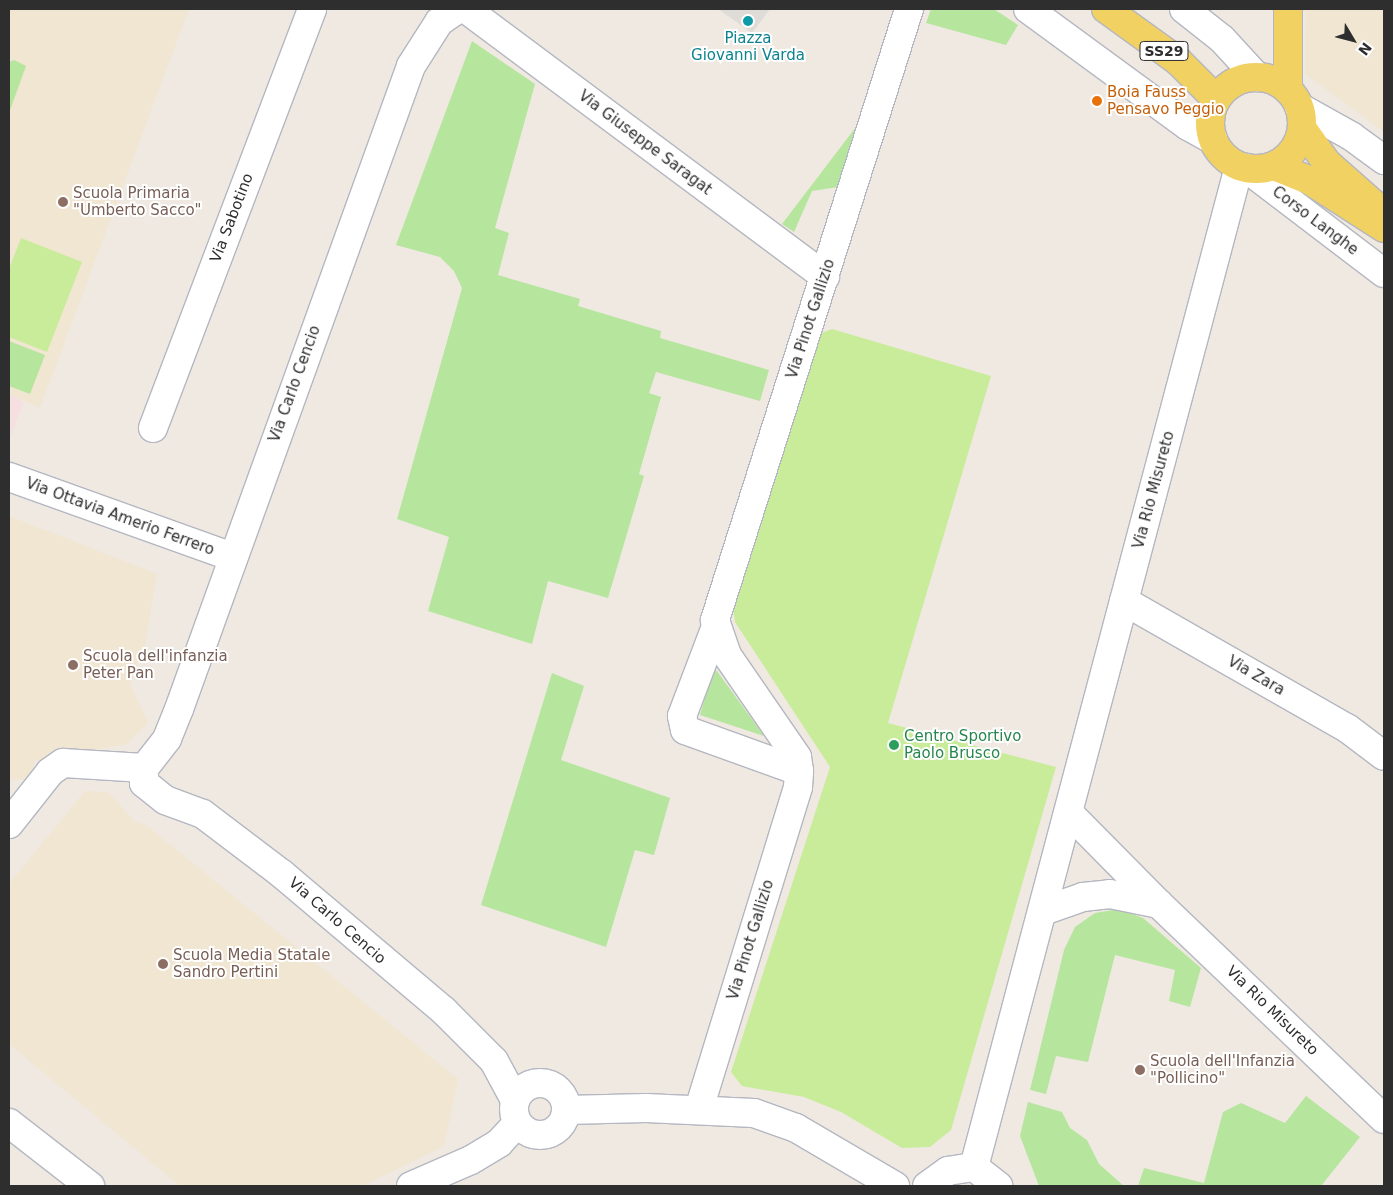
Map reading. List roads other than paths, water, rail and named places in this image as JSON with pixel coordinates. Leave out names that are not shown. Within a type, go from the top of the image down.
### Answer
[{"type":"main road","name":"SS29","points":[[1106,9],[1178,61],[1216,99]]},
{"type":"main road","points":[[1288,9],[1296,109],[1288,157],[1274,166],[1243,167],[1219,151],[1213,140],[1210,126],[1216,99],[1234,83],[1257,77],[1296,109],[1328,163],[1384,214]]},
{"type":"main road","name":"Corso Langhe","points":[[1274,166],[1309,180],[1384,228]]},
{"type":"street","name":"Via Sabotino","points":[[153,428],[312,9]]},
{"type":"street","name":"Via Carlo Cencio","points":[[458,9],[439,22],[411,66],[167,739],[144,768],[144,783],[152,793],[203,814],[282,874],[443,1010],[494,1061],[516,1112]]},
{"type":"street","name":"Via Giuseppe Saragat","points":[[466,9],[825,277]]},
{"type":"street","name":"Via Pinot Gallizio","points":[[799,771],[685,730],[682,716],[715,629],[909,9]]},
{"type":"street","points":[[1028,9],[1213,140]]},
{"type":"street","points":[[1184,9],[1222,39],[1257,77]]},
{"type":"street","points":[[1296,109],[1351,136],[1384,160]]},
{"type":"street","name":"Corso Langhe","points":[[1243,167],[1384,273]]},
{"type":"street","name":"Via Rio Misureto","points":[[974,1167],[1124,600],[1243,167]]},
{"type":"street","name":"Via Ottavia Amerio Ferrero","points":[[9,477],[232,557]]},
{"type":"street","name":"Via Zara","points":[[1124,600],[1347,728],[1384,756]]},
{"type":"street","name":"Via Pinot Gallizio","points":[[700,1109],[798,787],[799,771],[797,756],[728,655],[715,629]]},
{"type":"street","points":[[9,824],[50,772],[63,763],[144,768]]},
{"type":"street","name":"Via Rio Misureto","points":[[1069,813],[1159,904],[1384,1119]]},
{"type":"street","points":[[1043,911],[1083,897],[1110,894],[1159,904]]},
{"type":"street","points":[[411,1186],[471,1160],[499,1143],[516,1112],[525,1087],[549,1084],[562,1094],[566,1110],[560,1126],[546,1135],[530,1134],[516,1112]]},
{"type":"street","points":[[566,1110],[700,1109],[754,1114],[796,1128],[895,1186]]},
{"type":"street","points":[[9,1123],[90,1186]]},
{"type":"street","points":[[927,1186],[948,1171],[974,1167],[998,1186]]},
{"type":"place","name":"Piazza Giovanni Varda","points":[[748,21]]},
{"type":"place","name":"Boia Fauss Pensavo Peggio","points":[[1097,101]]},
{"type":"place","name":"Scuola Primaria \"Umberto Sacco\"","points":[[63,202]]},
{"type":"place","name":"Scuola dell'infanzia Peter Pan","points":[[73,665]]},
{"type":"place","name":"Centro Sportivo Paolo Brusco","points":[[894,745]]},
{"type":"place","name":"Scuola Media Statale Sandro Pertini","points":[[163,964]]},
{"type":"place","name":"Scuola dell'Infanzia \"Pollicino\"","points":[[1140,1070]]}]
